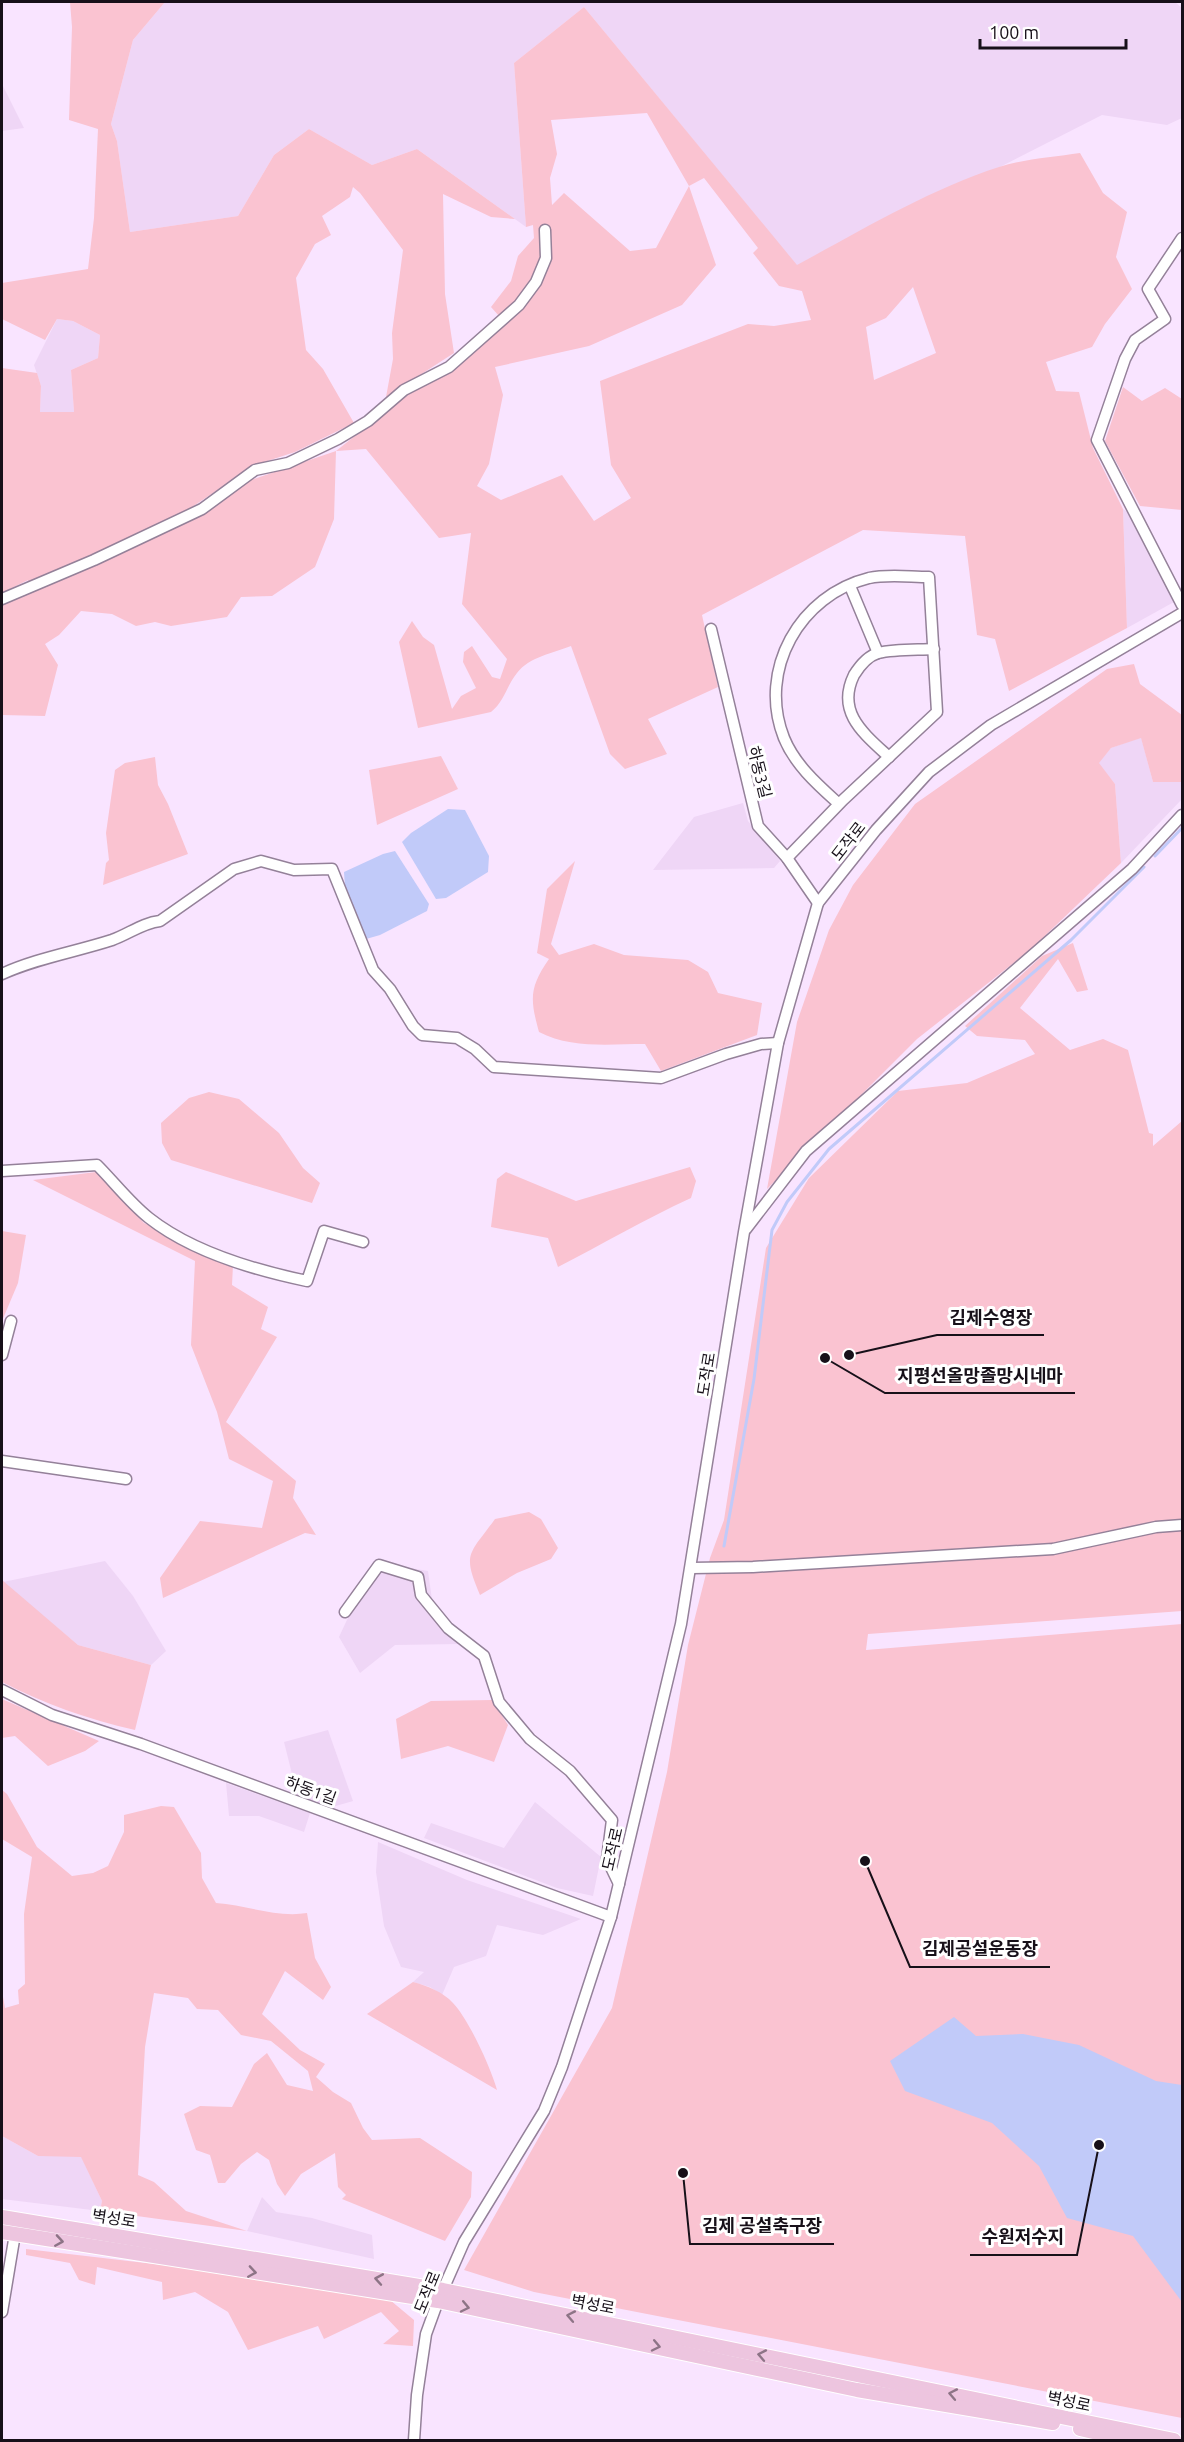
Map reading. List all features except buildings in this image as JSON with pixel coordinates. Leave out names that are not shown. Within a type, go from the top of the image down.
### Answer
[{"type":"main road","name":"벽성로","points":[[2,2217],[441,2296],[1174,2440]]},
{"type":"main road","name":"벽성로","points":[[8,2233],[441,2296],[857,2390],[1062,2425],[1130,2440]]},
{"type":"street","points":[[2,598],[94,560],[202,509],[255,470],[288,463],[338,439],[368,421],[404,390],[449,367],[519,305],[536,282],[546,258],[545,230]]},
{"type":"street","points":[[1182,238],[1148,289],[1165,319],[1135,340],[1125,359],[1097,440],[1182,605]]},
{"type":"street","points":[[787,858],[839,804],[937,712],[929,577],[871,578],[850,586],[813,607],[789,637],[777,674],[776,706],[784,738],[804,770],[839,804]]},
{"type":"street","points":[[850,586],[878,653]]},
{"type":"street","name":"도작로","points":[[414,2440],[417,2396],[426,2334],[464,2242],[544,2110],[562,2067],[611,1917],[681,1624],[692,1568],[744,1232],[778,1043],[818,903],[876,830],[929,772],[991,725],[1182,613]]},
{"type":"street","name":"하동3길","points":[[711,629],[758,826],[787,858],[818,903]]},
{"type":"street","points":[[889,757],[855,722],[848,705],[848,689],[858,668],[878,653],[934,649]]},
{"type":"street","name":"도작로","points":[[744,1232],[806,1151],[1132,869],[1182,815]]},
{"type":"street","points":[[2,974],[25,964],[115,939],[147,922],[160,921],[234,869],[261,861],[294,870],[333,869],[373,970],[390,989],[413,1026],[422,1035],[457,1038],[475,1049],[494,1067],[661,1078],[726,1054],[761,1044],[778,1043]]},
{"type":"street","points":[[2,1171],[98,1165],[148,1217],[172,1233],[255,1270],[307,1281],[324,1231],[363,1242]]},
{"type":"street","points":[[2,1355],[11,1321]]},
{"type":"street","points":[[2,1461],[126,1479]]},
{"type":"street","points":[[692,1568],[799,1565],[1053,1549],[1156,1527],[1182,1525]]},
{"type":"street","points":[[345,1612],[379,1565],[418,1576],[421,1595],[448,1628],[484,1656],[499,1702],[530,1739],[570,1771],[612,1820],[607,1859],[619,1884]]},
{"type":"street","name":"하동1길","points":[[2,1690],[52,1715],[152,1748],[611,1917]]},
{"type":"street","points":[[2,2312],[8,2233]]},
{"type":"shaded area","points":[[70,2],[165,2],[133,40],[111,124],[117,141],[130,232],[238,216],[274,155],[309,129],[372,165],[417,149],[515,219],[491,217],[443,194],[445,294],[454,353],[386,397],[393,359],[392,333],[403,250],[353,187],[350,197],[322,216],[331,235],[315,244],[296,278],[306,350],[323,369],[354,423],[295,452],[255,465],[189,509],[194,517],[209,511],[248,481],[336,451],[334,519],[315,567],[272,596],[241,597],[227,617],[171,626],[155,622],[136,626],[112,614],[81,611],[59,635],[45,644],[58,665],[45,716],[2,715],[2,604],[23,597],[28,580],[2,593],[2,368],[37,373],[41,386],[40,412],[74,412],[71,370],[98,358],[100,335],[73,321],[57,319],[45,340],[2,319],[2,283],[88,269],[94,218],[98,129],[69,120],[72,27]]},
{"type":"shaded area","points":[[165,2],[1175,2],[1182,8],[1182,118],[1167,125],[1102,115],[1000,167],[935,193],[797,266],[584,7],[514,63],[526,227],[417,149],[372,165],[309,129],[274,155],[238,216],[130,232],[117,141],[111,124],[133,40]]},
{"type":"shaded area","points":[[584,7],[797,265],[947,187],[999,167],[1029,160],[1080,153],[1103,193],[1127,212],[1116,257],[1132,289],[1105,324],[1092,347],[1046,362],[1056,391],[1079,392],[1093,448],[1123,509],[1127,628],[1009,691],[995,639],[977,635],[965,536],[863,530],[702,615],[718,687],[648,719],[667,754],[625,769],[610,754],[571,646],[528,663],[514,678],[491,712],[418,728],[399,642],[412,621],[423,637],[434,645],[452,709],[461,696],[476,688],[463,662],[464,652],[472,646],[492,677],[500,679],[507,659],[462,604],[471,533],[439,538],[366,449],[336,451],[410,392],[475,352],[469,344],[499,316],[491,307],[511,281],[518,256],[534,238],[533,225],[526,227],[514,63]],"holes":[[[647,113],[689,186],[656,248],[630,251],[564,193],[552,205],[550,178],[557,154],[551,120]],[[704,178],[758,248],[753,253],[779,286],[802,291],[811,320],[774,326],[748,324],[600,381],[611,465],[631,498],[594,521],[562,475],[501,500],[477,486],[489,464],[503,395],[495,367],[589,346],[682,305],[716,265],[689,186]],[[913,287],[936,353],[874,380],[866,327],[886,318]]]},
{"type":"shaded area","points":[[2,84],[24,128],[2,131]]},
{"type":"shaded area","points":[[57,319],[73,321],[100,335],[98,358],[71,370],[74,412],[40,412],[41,386],[34,365]]},
{"type":"shaded area","points":[[1123,387],[1142,401],[1165,388],[1182,399],[1182,510],[1140,506],[1105,441]]},
{"type":"shaded area","points":[[1123,509],[1130,514],[1174,602],[1127,628]]},
{"type":"shaded area","points":[[1134,664],[1140,684],[1182,715],[1182,782],[1153,782],[1141,738],[1111,748],[1099,763],[1115,784],[1121,863],[1030,950],[917,1039],[767,1189],[797,1022],[829,930],[853,885],[915,804],[1107,669]]},
{"type":"shaded area","points":[[1141,737],[1153,782],[1182,782],[1182,799],[1121,863],[1115,784],[1098,763],[1111,748]]},
{"type":"shaded area","points":[[441,756],[458,789],[377,825],[369,770]]},
{"type":"shaded area","points":[[155,757],[158,785],[188,854],[103,885],[106,863],[109,860],[106,833],[115,770],[125,763]]},
{"type":"shaded area","points":[[743,803],[748,821],[780,861],[774,868],[653,870],[694,817]]},
{"type":"shaded area","points":[[575,861],[551,944],[559,955],[594,944],[624,955],[688,960],[708,972],[718,993],[762,1003],[757,1035],[661,1071],[645,1044],[577,1043],[539,1032],[533,994],[542,969],[549,959],[537,953],[547,889]]},
{"type":"shaded area","points":[[1073,943],[1088,990],[1077,992],[1058,959],[1020,1008],[1070,1050],[1103,1039],[1128,1050],[1149,1133],[1153,1134],[1153,1146],[1182,1121],[1182,1611],[868,1634],[866,1650],[1182,1624],[1182,2418],[534,2292],[464,2270],[612,2008],[667,1772],[688,1645],[710,1558],[724,1520],[766,1248],[809,1178],[898,1091],[967,1083],[1035,1054],[1025,1040],[977,1036],[965,1026],[1042,956]]},
{"type":"shaded area","points":[[209,1092],[239,1099],[279,1133],[303,1168],[320,1183],[312,1203],[171,1160],[162,1143],[161,1123],[189,1098]]},
{"type":"shaded area","points":[[690,1167],[696,1181],[691,1198],[558,1267],[548,1238],[491,1227],[497,1179],[506,1172],[576,1201]]},
{"type":"shaded area","points":[[96,1172],[144,1223],[233,1265],[232,1285],[268,1307],[261,1329],[277,1337],[226,1422],[296,1481],[293,1498],[316,1535],[305,1533],[163,1598],[160,1578],[200,1521],[262,1528],[273,1481],[229,1459],[217,1412],[191,1345],[195,1261],[33,1180]]},
{"type":"shaded area","points":[[2,1231],[26,1235],[18,1283],[2,1321]]},
{"type":"shaded area","points":[[529,1512],[541,1519],[558,1548],[551,1559],[517,1573],[480,1595],[471,1570],[470,1562],[474,1548],[495,1519]]},
{"type":"shaded area","points":[[105,1561],[133,1596],[166,1651],[151,1665],[78,1645],[3,1582]]},
{"type":"shaded area","points":[[374,1562],[428,1571],[432,1600],[460,1644],[395,1645],[360,1673],[339,1637]]},
{"type":"shaded area","points":[[2,1580],[78,1645],[151,1665],[135,1730],[67,1710],[2,1682]]},
{"type":"shaded area","points":[[2,1699],[99,1741],[85,1751],[48,1766],[15,1736],[2,1738]]},
{"type":"shaded area","points":[[492,1700],[508,1725],[494,1762],[448,1746],[401,1759],[396,1719],[431,1701]]},
{"type":"shaded area","points":[[328,1730],[353,1801],[325,1809],[298,1798],[284,1742]]},
{"type":"shaded area","points":[[226,1783],[310,1813],[304,1832],[259,1816],[229,1816]]},
{"type":"shaded area","points":[[2,1790],[7,1794],[37,1847],[72,1876],[93,1873],[108,1866],[124,1832],[124,1815],[161,1806],[174,1807],[201,1853],[202,1878],[216,1903],[273,1913],[307,1913],[315,1958],[331,1987],[323,2000],[285,1971],[262,2014],[300,2050],[325,2064],[316,2077],[333,2092],[351,2103],[363,2128],[372,2140],[420,2138],[472,2172],[471,2197],[445,2241],[342,2199],[346,2195],[338,2187],[335,2153],[301,2174],[285,2196],[277,2184],[269,2160],[257,2152],[241,2164],[225,2183],[218,2183],[210,2155],[196,2150],[184,2114],[200,2106],[232,2107],[254,2064],[267,2053],[287,2085],[313,2091],[308,2071],[271,2041],[241,2035],[218,2010],[197,2009],[188,1998],[154,1993],[145,2047],[138,2175],[154,2182],[186,2211],[247,2231],[100,2211],[102,2201],[81,2157],[38,2156],[2,2136],[2,1991],[5,2008],[19,2004],[18,1990],[25,1984],[24,1914],[32,1857],[2,1839]]},
{"type":"shaded area","points":[[535,1802],[601,1857],[593,1896],[557,1888],[424,1838],[431,1823],[504,1848]]},
{"type":"shaded area","points":[[378,1842],[467,1880],[581,1919],[543,1935],[497,1925],[486,1956],[454,1967],[442,1995],[430,1987],[413,1982],[424,1972],[401,1967],[384,1926],[376,1872]]},
{"type":"shaded area","points":[[413,1982],[440,1993],[449,1999],[459,2011],[479,2045],[497,2090],[367,2014]]},
{"type":"shaded area","points":[[2,2136],[38,2156],[81,2156],[102,2201],[100,2211],[2,2199]]},
{"type":"shaded area","points":[[262,2197],[276,2212],[312,2218],[372,2235],[374,2259],[247,2231]]},
{"type":"shaded area","points":[[26,2249],[197,2269],[390,2300],[414,2320],[413,2346],[383,2344],[399,2331],[381,2312],[324,2339],[318,2326],[248,2350],[228,2312],[195,2292],[163,2300],[162,2282],[97,2267],[95,2285],[79,2280],[70,2263],[26,2255]]},
{"type":"water","points":[[448,809],[465,810],[489,856],[488,872],[446,898],[436,899],[402,842],[411,833]]},
{"type":"water","points":[[395,851],[429,904],[427,911],[380,935],[366,939],[345,887],[344,872]]},
{"type":"water","points":[[954,2017],[976,2036],[1023,2034],[1079,2045],[1156,2081],[1182,2085],[1182,2302],[1133,2236],[1067,2218],[1039,2166],[992,2123],[905,2091],[890,2061]]},
{"type":"waterway","points":[[1155,856],[1182,828]]},
{"type":"waterway","points":[[724,1546],[754,1379],[772,1230],[787,1202],[829,1149],[1071,940],[1144,867]]},
{"type":"place","name":"김제수영장","points":[[849,1355]]},
{"type":"place","name":"지평선올망졸망시네마","points":[[825,1358]]},
{"type":"place","name":"김제공설운동장","points":[[865,1861]]},
{"type":"place","name":"수원저수지","points":[[1099,2145]]},
{"type":"place","name":"김제 공설축구장","points":[[683,2173]]}]
